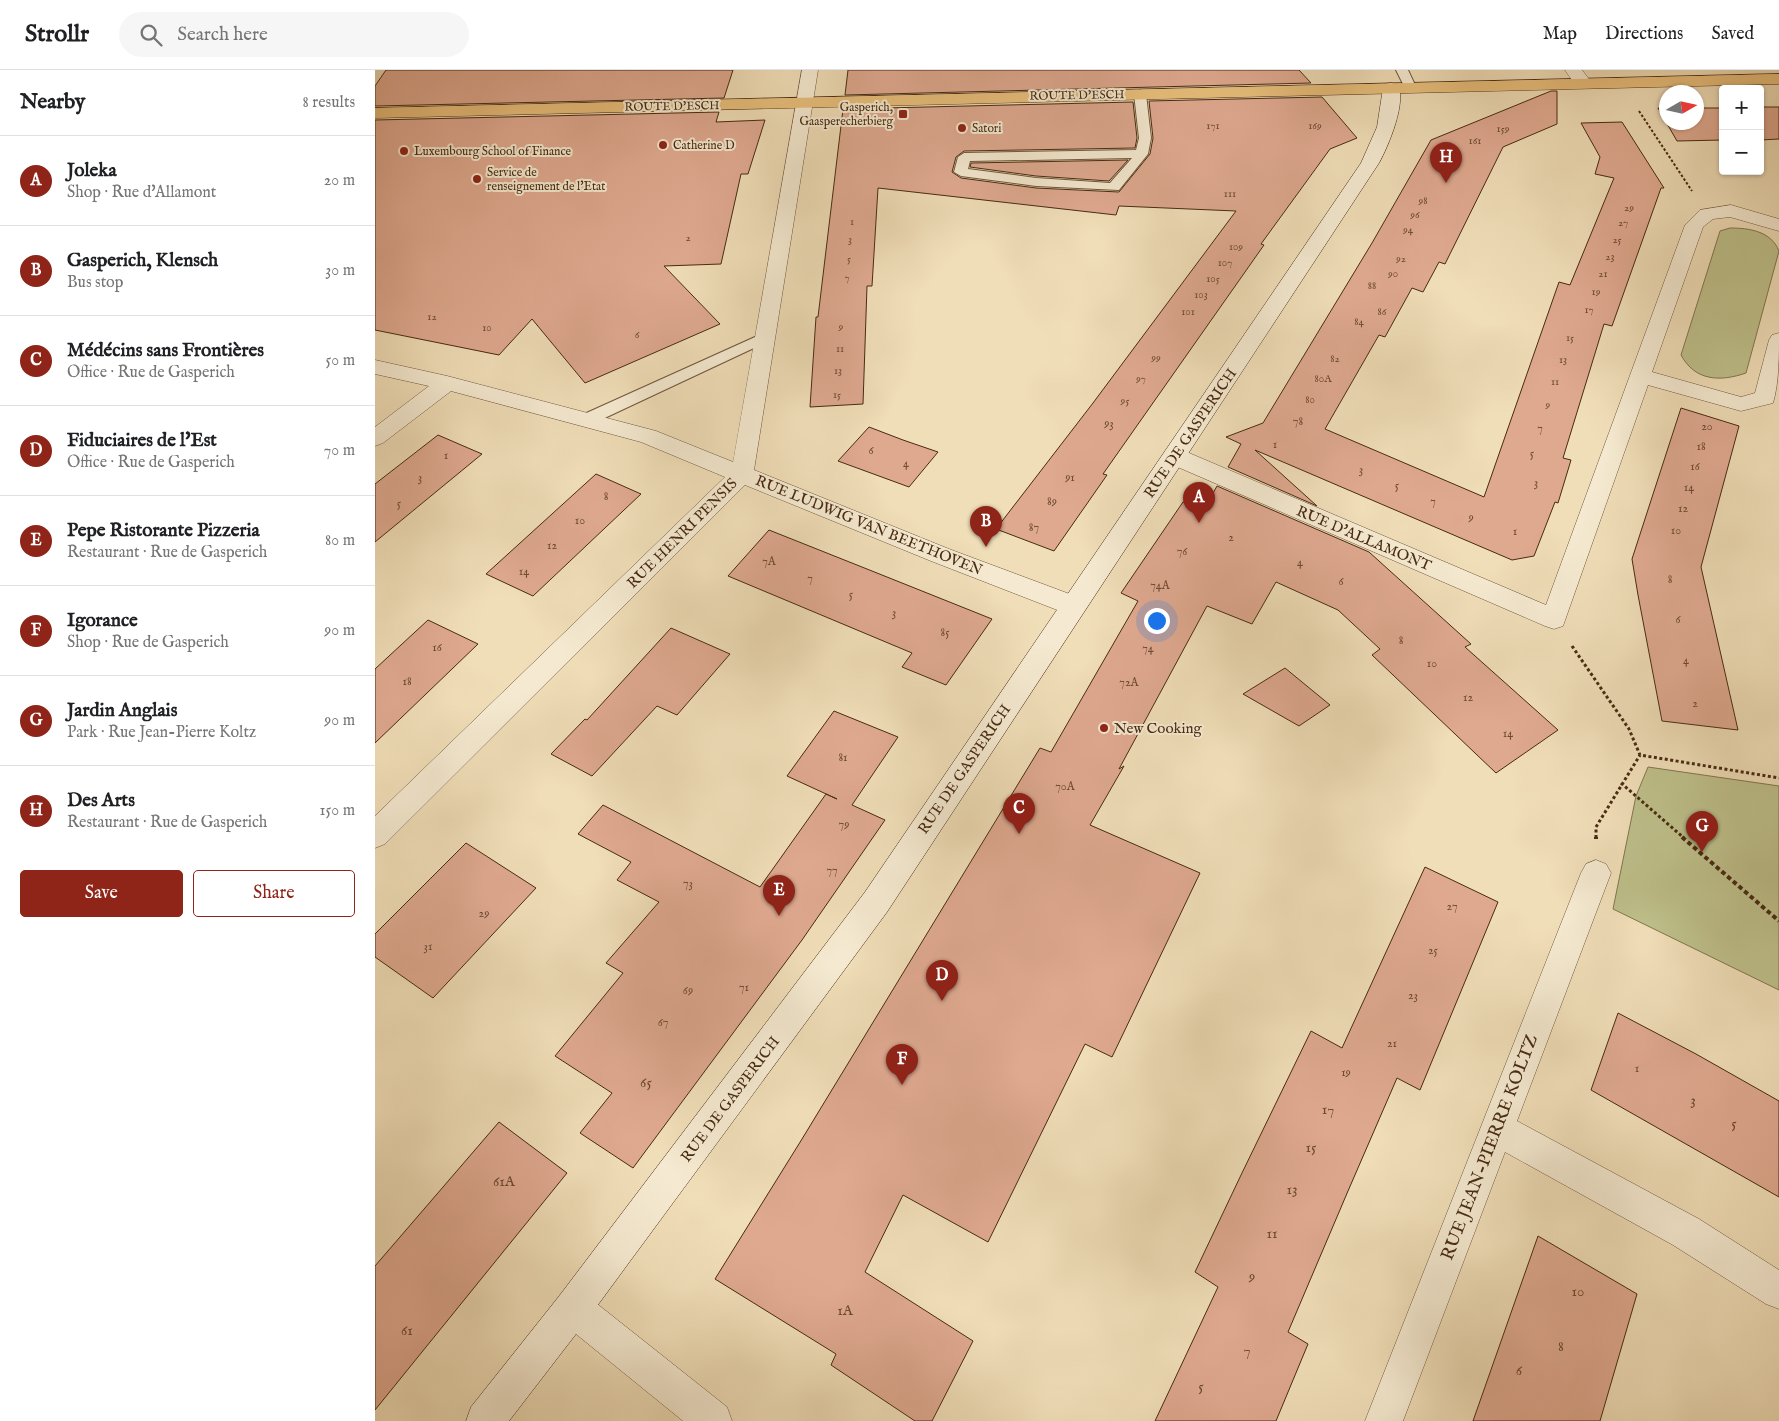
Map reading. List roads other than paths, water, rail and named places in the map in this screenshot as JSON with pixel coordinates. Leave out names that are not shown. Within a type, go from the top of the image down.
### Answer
[{"type":"main road","name":"ROUTE D'ESCH","points":[[375,113],[1779,79]]},
{"type":"street","name":"RUE HENRI PENSIS","points":[[375,835],[742,474],[810,70]]},
{"type":"street","points":[[1573,70],[1584,83]]},
{"type":"street","name":"RUE DE GASPERICH","points":[[485,1421],[573,1308],[876,902],[1382,143],[1400,88]]},
{"type":"street","points":[[1779,225],[1731,211],[1707,214],[1693,225],[1640,376],[1741,404],[1765,398],[1779,340]]},
{"type":"street","name":"RUE LUDWIG VAN BEETHOVEN","points":[[375,367],[447,383],[649,436],[1074,606]]},
{"type":"street","name":"RUE D'ALLAMONT","points":[[1174,456],[1554,619],[1640,376]]},
{"type":"street","points":[[375,438],[447,383]]},
{"type":"street","name":"RUE JEAN-PIERRE KOLTZ","points":[[1384,1421],[1596,873]]},
{"type":"street","points":[[1496,1128],[1686,1232],[1779,1291]]},
{"type":"street","points":[[573,1308],[713,1421]]},
{"type":"lane","points":[[1400,88],[1402,70]]},
{"type":"lane","points":[[1140,94],[1145,138],[1142,154],[1114,187],[1036,182],[961,172],[964,157],[1142,154]]},
{"type":"lane","points":[[588,419],[766,337]]},
{"type":"place","name":"Gasperich, Gaasperecherbierg","points":[[903,114]]},
{"type":"place","name":"Satori","points":[[962,128]]},
{"type":"place","name":"Catherine D","points":[[663,145]]},
{"type":"place","name":"Luxembourg School of Finance","points":[[404,151]]},
{"type":"place","name":"Service de renseignement de l'Etat","points":[[477,179]]},
{"type":"place","name":"Des Arts","points":[[1446,183]]},
{"type":"place","name":"Joleka","points":[[1199,523]]},
{"type":"place","name":"Gasperich, Klensch","points":[[986,547]]},
{"type":"place","name":"New Cooking","points":[[1104,728]]},
{"type":"place","name":"Médécins sans Frontières","points":[[1019,834]]},
{"type":"place","name":"Jardin Anglais","points":[[1702,852]]},
{"type":"place","name":"Pepe Ristorante Pizzeria","points":[[779,916]]},
{"type":"place","name":"Fiduciaires de l'Est","points":[[942,1001]]},
{"type":"place","name":"Igorance","points":[[902,1085]]}]
